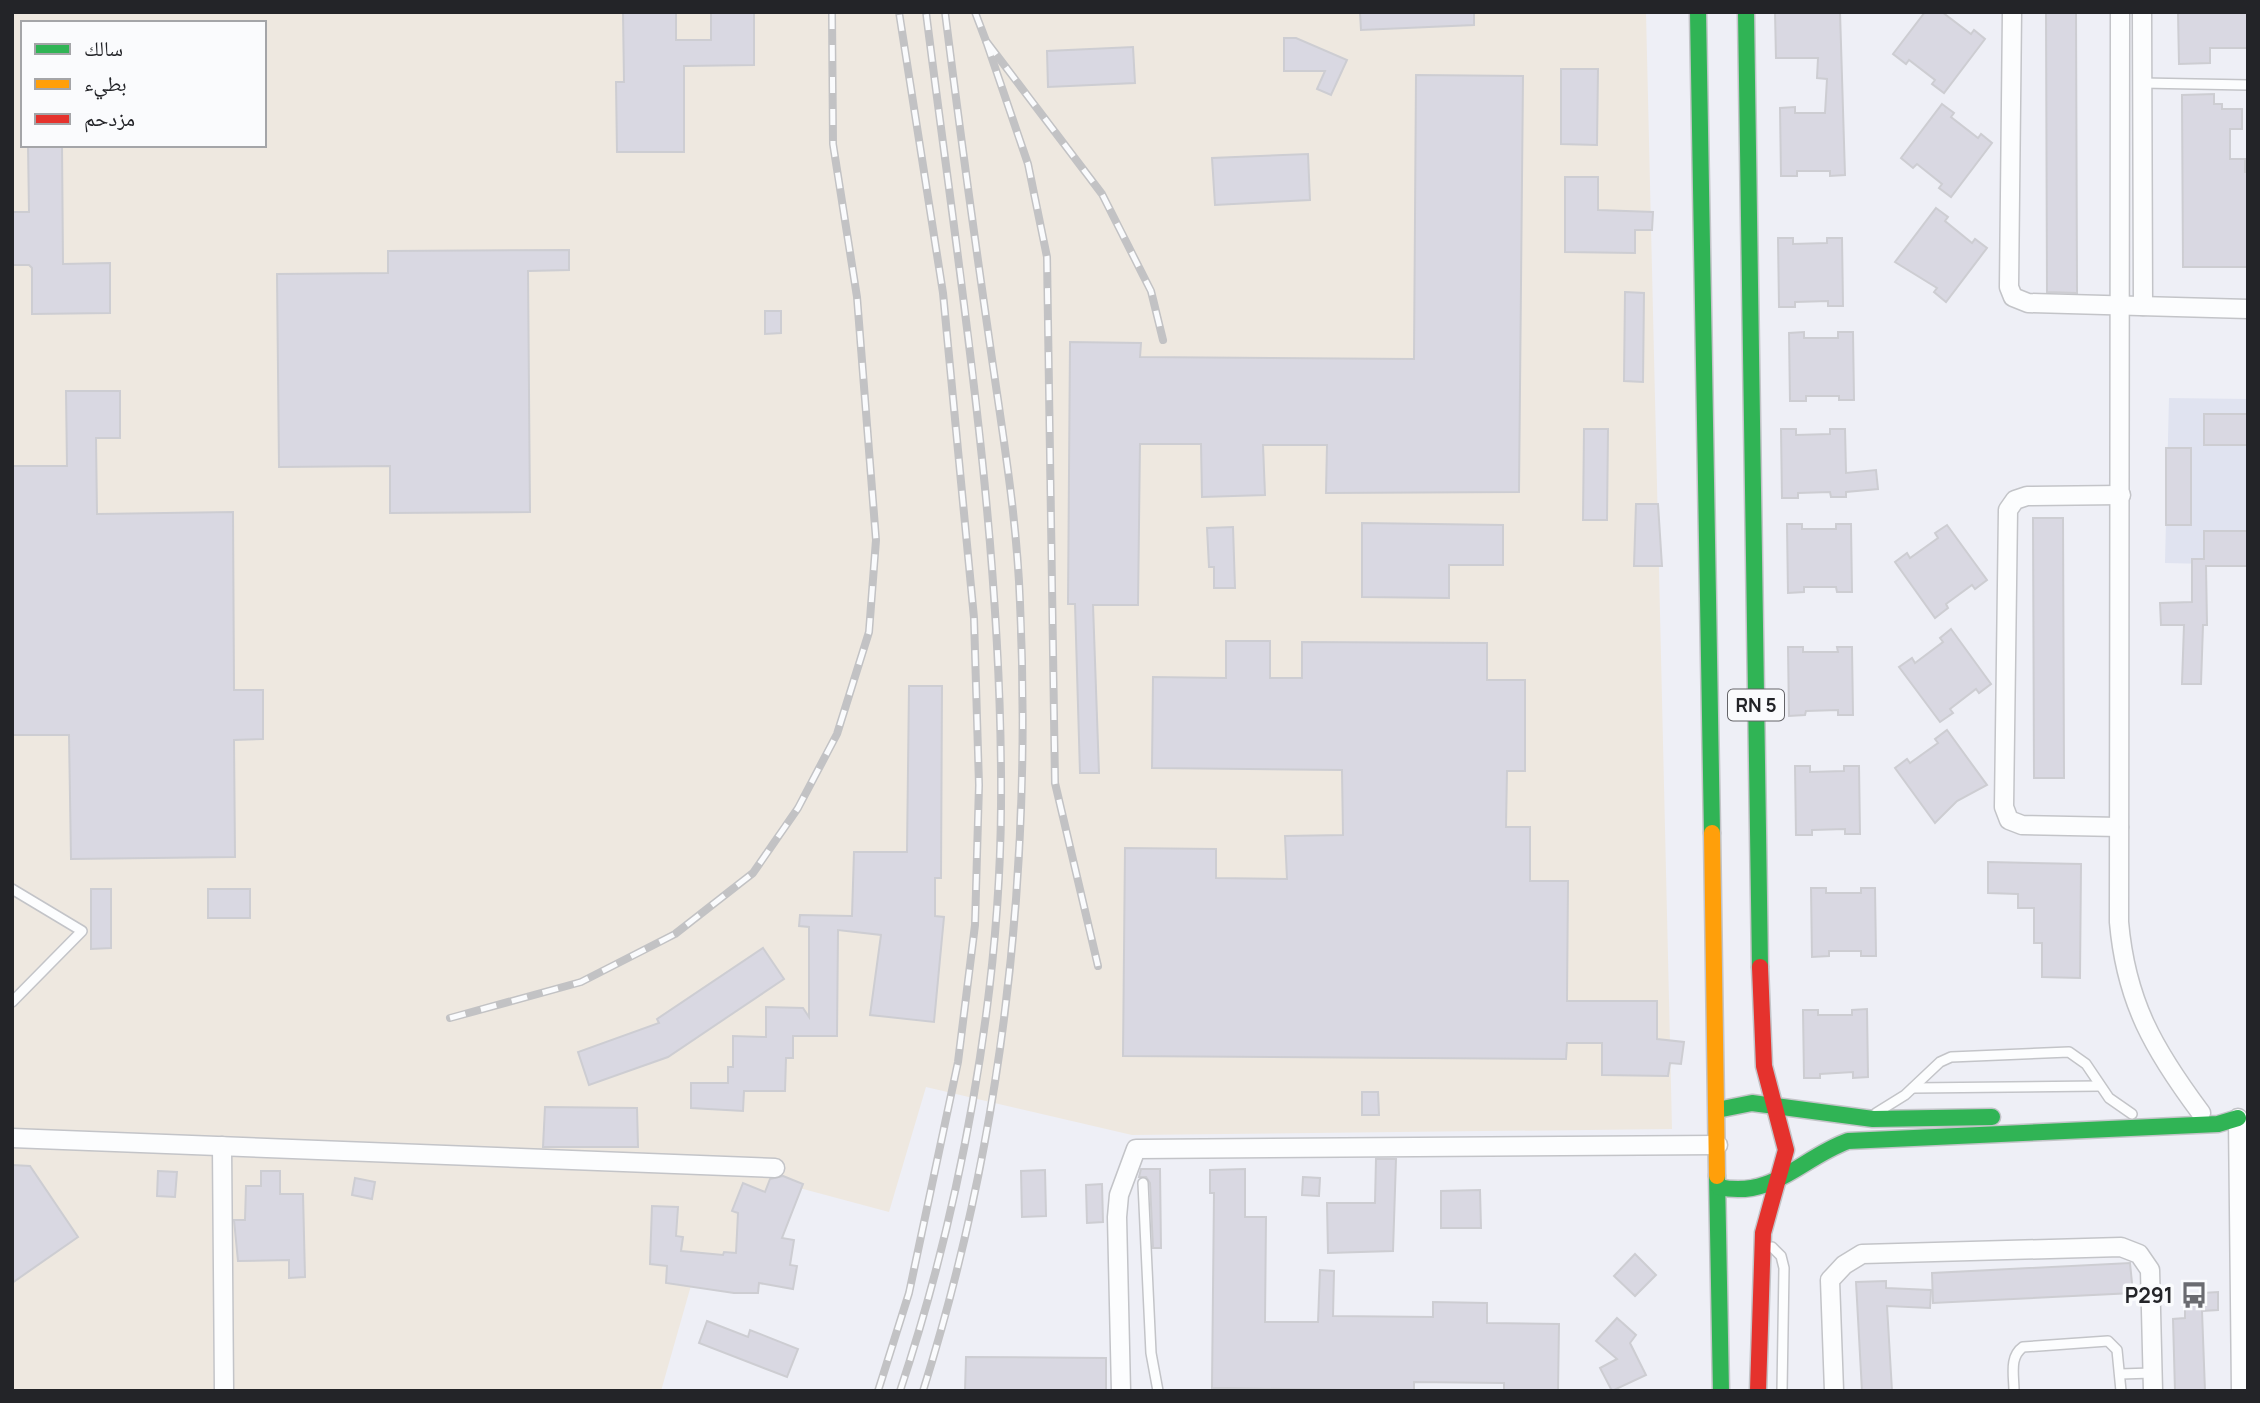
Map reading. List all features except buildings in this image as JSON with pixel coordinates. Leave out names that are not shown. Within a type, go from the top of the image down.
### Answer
[{"type":"main road","name":"RN 5","points":[[1698,12],[1719,1187],[1741,1242],[1758,1391]]},
{"type":"main road","name":"RN 5","points":[[1721,1391],[1741,1242],[1767,1211],[1780,1179],[1786,1150],[1764,1066],[1761,1035],[1746,12]]},
{"type":"main road","points":[[1717,1110],[1740,1102],[1774,1103],[1867,1118],[2201,1113],[2221,1113],[2243,1118]]},
{"type":"main road","points":[[1719,1187],[1736,1193],[1755,1192],[1780,1179],[1822,1149],[1848,1140],[2218,1124],[2243,1118]]},
{"type":"street","points":[[2012,12],[2010,292],[2023,303],[2248,309]]},
{"type":"street","points":[[2120,12],[2119,922],[2128,983],[2150,1040],[2201,1113]]},
{"type":"street","points":[[2142,12],[2143,306]]},
{"type":"street","points":[[2119,827],[2021,825],[2009,820],[2004,807],[2008,510],[2015,500],[2027,496],[2121,495]]},
{"type":"street","points":[[2243,1118],[2243,1384]]},
{"type":"street","points":[[12,1138],[775,1168]]},
{"type":"street","points":[[1121,1391],[1117,1217],[1119,1195],[1136,1149],[1718,1145]]},
{"type":"street","points":[[222,1146],[224,1391]]},
{"type":"street","points":[[1835,1391],[1830,1280],[1844,1265],[1862,1254],[2121,1247],[2139,1254],[2150,1270],[2152,1382]]},
{"type":"lane","points":[[2143,83],[2248,85]]},
{"type":"lane","points":[[12,889],[82,931],[12,1002]]},
{"type":"lane","points":[[1867,1118],[1913,1088],[1940,1062],[1951,1057],[2062,1051],[2081,1058],[2109,1098],[2132,1114]]},
{"type":"lane","points":[[1913,1088],[2099,1086]]},
{"type":"lane","points":[[1143,1183],[1151,1353],[1158,1391]]},
{"type":"lane","points":[[1741,1242],[1778,1250],[1783,1261],[1782,1391]]},
{"type":"lane","points":[[2014,1391],[2014,1359],[2023,1347],[2108,1341],[2118,1350],[2121,1391]]},
{"type":"lane","points":[[2120,1374],[2152,1382]]},
{"type":"shaded area","points":[[12,12],[1646,12],[1672,1129],[1132,1135],[926,1087],[889,1212],[792,1186],[757,1289],[692,1282],[661,1391],[12,1391]]},
{"type":"shaded area","points":[[2169,398],[2248,399],[2248,565],[2165,563]]},
{"type":"railway","points":[[450,1018],[581,982],[675,934],[753,873],[798,808],[837,734],[869,632],[876,540],[857,297],[833,144],[832,12]]},
{"type":"railway","points":[[878,1391],[909,1293],[958,1062],[975,925],[979,785],[974,618],[943,293],[899,12]]},
{"type":"railway","points":[[900,1391],[941,1250],[973,1102],[993,952],[1001,806],[1000,706],[987,507],[965,309],[926,12]]},
{"type":"railway","points":[[923,1391],[951,1295],[974,1198],[992,1100],[1016,902],[1023,703],[1016,538],[945,12]]},
{"type":"railway","points":[[975,12],[986,41],[1102,194],[1151,291],[1163,340]]},
{"type":"railway","points":[[986,41],[1028,164],[1047,257],[1055,783],[1098,966]]},
{"type":"traffic: fast","points":[[1698,12],[1712,833]]},
{"type":"traffic: fast","points":[[1746,12],[1760,967]]},
{"type":"traffic: fast","points":[[1717,1110],[1752,1103],[1873,1119],[1992,1117]]},
{"type":"traffic: fast","points":[[1719,1187],[1738,1189],[1771,1182],[1848,1141],[2218,1124],[2238,1118]]},
{"type":"traffic: fast","points":[[1717,1176],[1721,1391]]},
{"type":"traffic: slow","points":[[1712,833],[1717,1176]]},
{"type":"traffic: jam","points":[[1758,1391],[1763,1233],[1786,1150],[1764,1066],[1760,967]]},
{"type":"place","name":"P291","points":[[2194,1295]]}]
